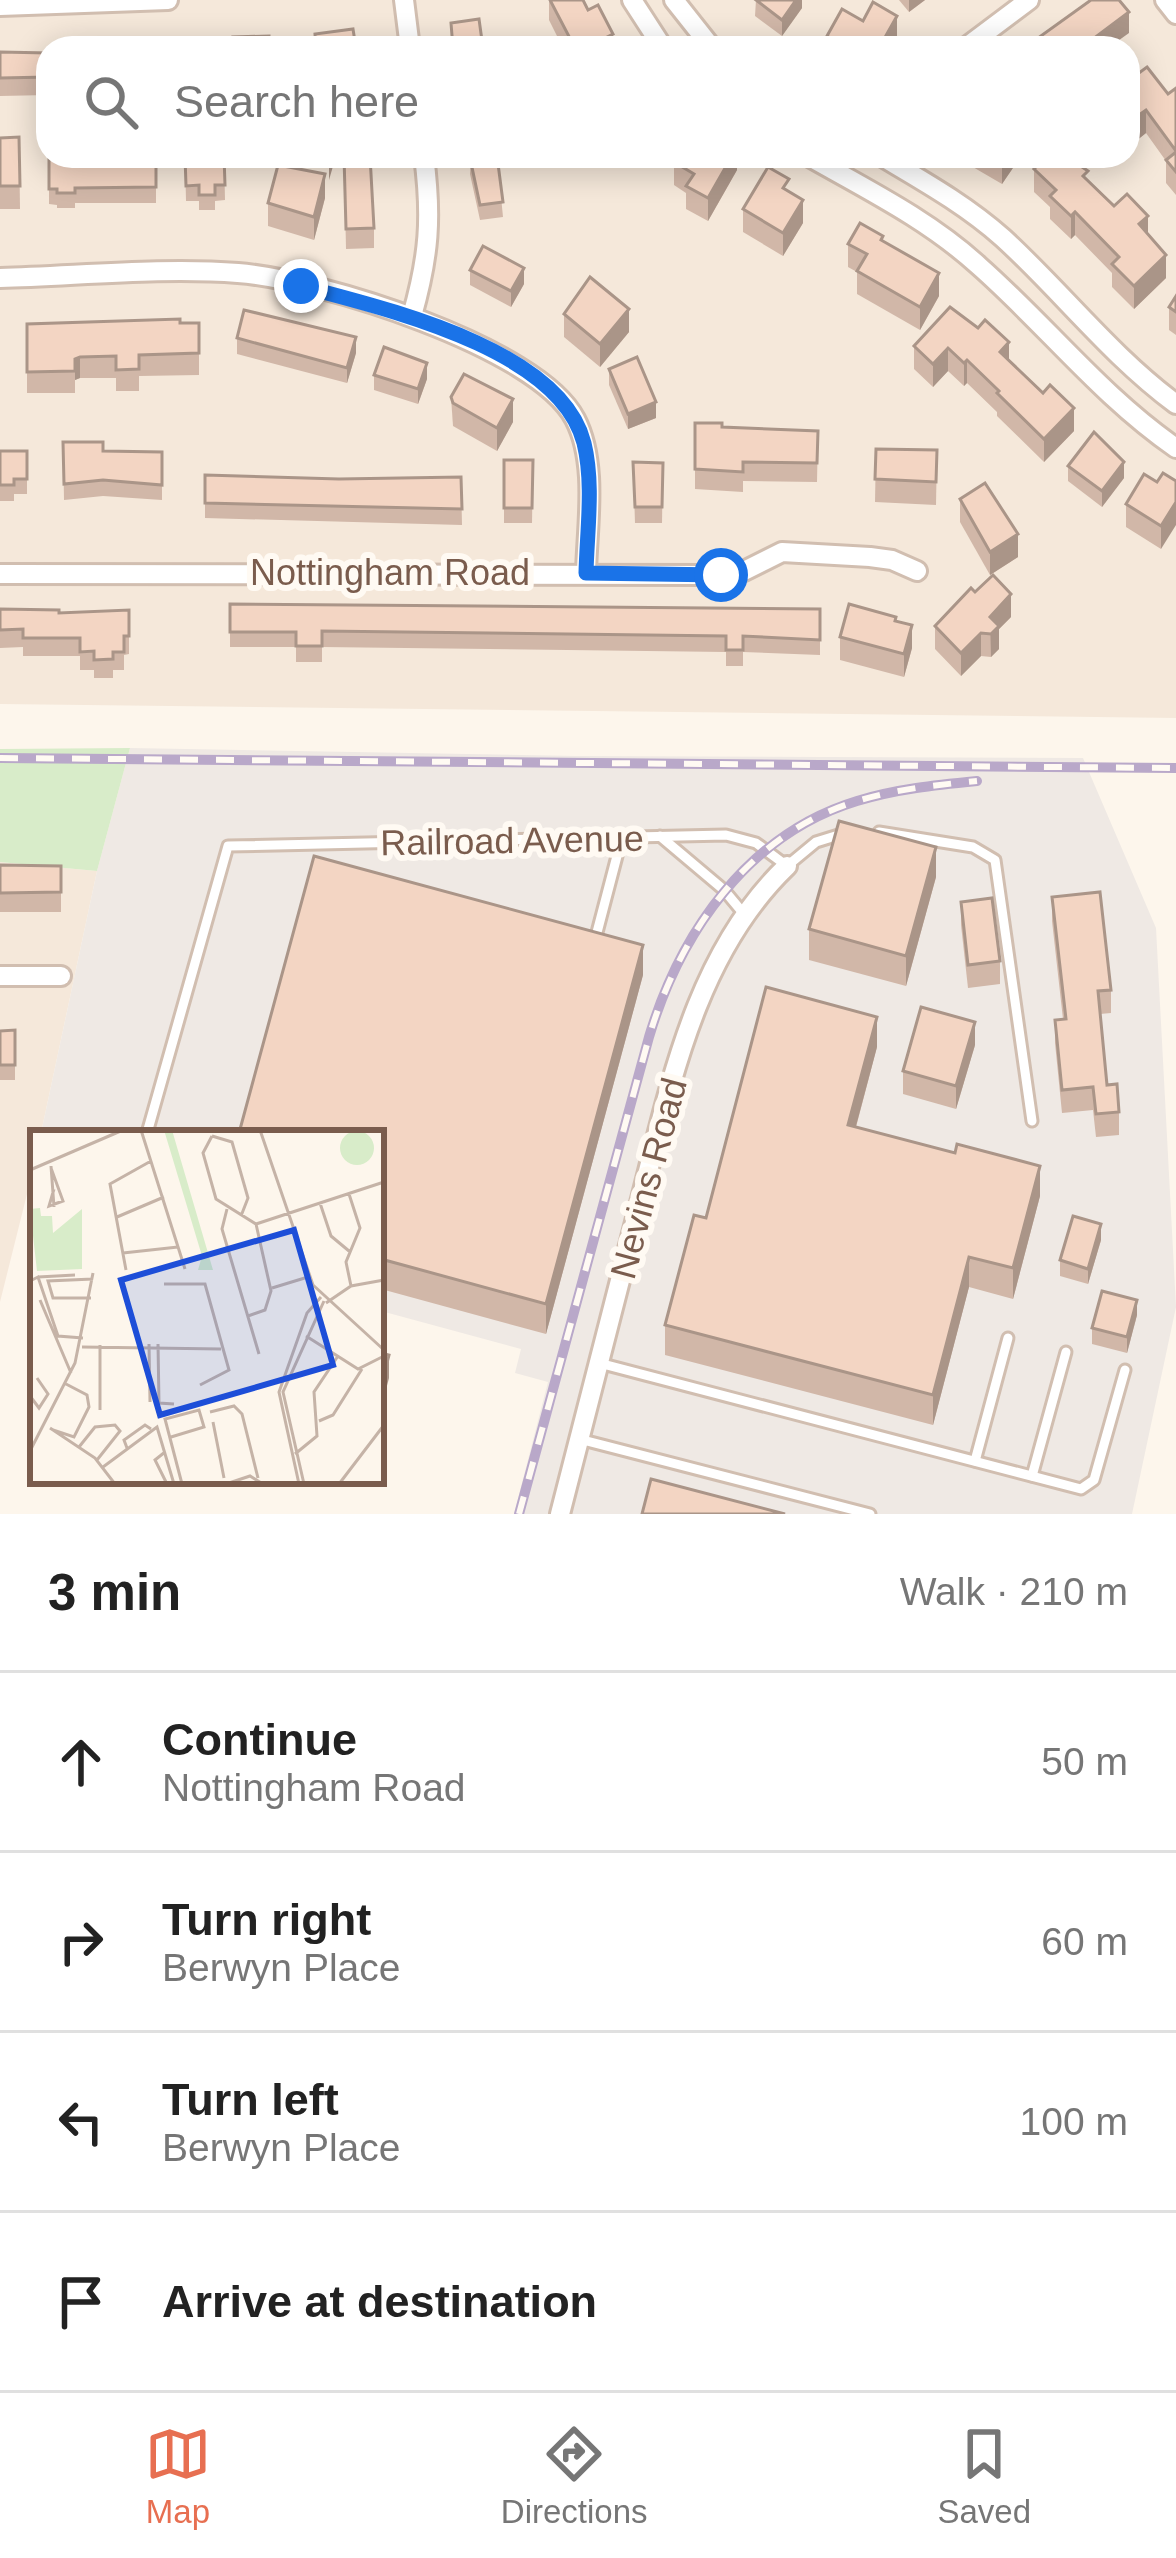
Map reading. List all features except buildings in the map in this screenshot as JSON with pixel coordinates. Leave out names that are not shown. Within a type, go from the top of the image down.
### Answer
[{"type":"street","points":[[0,6],[168,0]]},
{"type":"street","points":[[404,0],[408,36]]},
{"type":"street","points":[[632,0],[655,36]]},
{"type":"street","points":[[674,0],[702,36]]},
{"type":"street","points":[[981,36],[1029,0]]},
{"type":"street","points":[[1166,0],[1176,14]]},
{"type":"street","points":[[412,316],[431,229],[425,168]]},
{"type":"street","points":[[829,168],[920,220],[977,263],[1104,392],[1176,448]]},
{"type":"street","points":[[862,187],[873,168]]},
{"type":"street","points":[[901,168],[1000,236],[1117,355],[1176,404]]},
{"type":"street","points":[[0,278],[241,273],[412,316],[460,336],[527,372],[562,400],[575,418],[587,458],[586,573]]},
{"type":"street","name":"Nottingham Road","points":[[0,574],[721,575],[782,552],[892,560],[917,571]]},
{"type":"street","name":"Nevins Road","points":[[560,1514],[683,1050],[715,963],[743,914],[787,866]]},
{"type":"street","points":[[0,976],[61,976]]},
{"type":"lane","points":[[787,866],[816,842],[857,829],[973,847],[995,860],[1032,1121]]},
{"type":"lane","points":[[660,836],[724,890],[743,914]]},
{"type":"lane","points":[[592,951],[622,837]]},
{"type":"lane","name":"Railroad Avenue","points":[[148,1130],[228,846],[742,838],[769,850],[787,866]]},
{"type":"lane","points":[[976,1461],[1008,1338]]},
{"type":"lane","points":[[1032,1476],[1066,1352]]},
{"type":"lane","points":[[598,1364],[1081,1489],[1094,1480],[1125,1370]]},
{"type":"lane","points":[[580,1438],[871,1514]]},
{"type":"shaded area","points":[[0,0],[1176,0],[1176,718],[0,704]]},
{"type":"shaded area","points":[[130,748],[1083,758],[1156,928],[1176,1307],[1132,1514],[514,1514],[548,1382],[515,1373],[521,1349],[384,1312],[384,1130],[42,1130],[97,871]]},
{"type":"shaded area","points":[[0,862],[97,871],[42,1130],[30,1130],[30,1182],[0,1302]]},
{"type":"green space","points":[[130,748],[97,871],[0,862],[0,749]]},
{"type":"railway","points":[[0,758],[1176,768]]},
{"type":"railway","points":[[519,1514],[649,1037],[662,998],[700,925],[751,863],[818,816],[886,793],[977,781]]},
{"type":"route","points":[[301,286],[436,325],[527,372],[562,400],[575,418],[587,458],[586,573],[721,575]]}]
